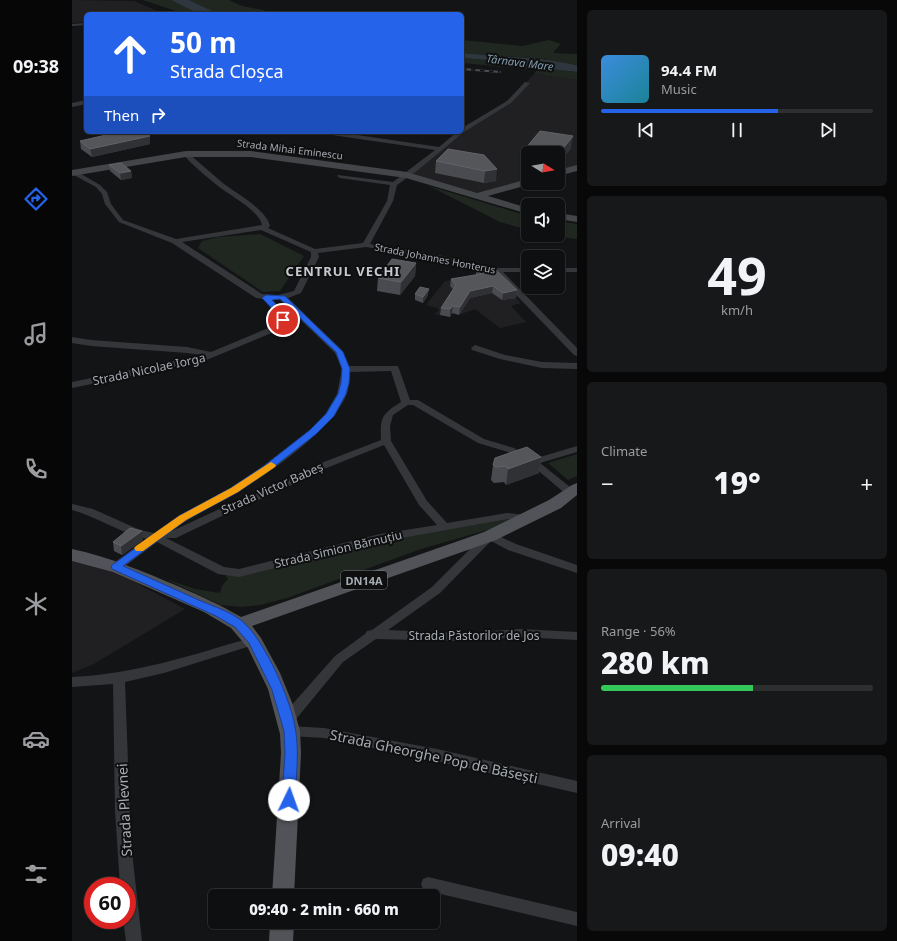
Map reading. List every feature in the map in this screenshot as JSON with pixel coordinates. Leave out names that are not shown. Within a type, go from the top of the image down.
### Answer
[{"type":"main road","name":"Strada Mihai Eminescu","points":[[73,172],[186,154],[251,154],[407,175],[521,209]]},
{"type":"main road","points":[[565,171],[577,168]]},
{"type":"main road","points":[[477,196],[521,184]]},
{"type":"main road","points":[[565,217],[577,219]]},
{"type":"main road","name":"DN14A","points":[[239,624],[490,536],[528,518],[574,491]]},
{"type":"main road","points":[[72,555],[116,566],[204,605],[239,624],[253,641],[278,690],[289,726],[291,753],[283,889]]},
{"type":"main road","points":[[281,941],[282,929]]},
{"type":"street","points":[[72,25],[84,24]]},
{"type":"street","points":[[464,130],[509,102],[527,83]]},
{"type":"street","points":[[72,105],[84,102]]},
{"type":"street","points":[[339,134],[440,149]]},
{"type":"street","points":[[366,245],[390,201],[394,184],[459,134]]},
{"type":"street","points":[[186,154],[265,220],[266,226],[262,228]]},
{"type":"street","points":[[73,172],[98,186],[105,193],[110,208],[121,221],[175,242],[252,293],[266,298],[282,297],[299,292],[315,257],[314,251],[262,228],[175,242]]},
{"type":"street","points":[[340,176],[394,184]]},
{"type":"street","name":"Strada Johannes Honterus","points":[[314,251],[366,245],[438,257],[497,270],[521,270]]},
{"type":"street","points":[[497,270],[576,352]]},
{"type":"street","points":[[565,270],[577,270]]},
{"type":"street","points":[[116,566],[182,518],[234,490],[267,468],[313,432],[330,416],[339,400],[345,383],[346,369],[339,352],[282,297]]},
{"type":"street","name":"Strada Nicolae Iorga","points":[[72,385],[190,362],[213,355],[276,328],[284,317],[266,298]]},
{"type":"street","points":[[72,340],[91,343],[187,350],[213,355]]},
{"type":"street","points":[[475,348],[503,357],[534,363],[577,366]]},
{"type":"street","points":[[346,369],[395,368],[406,403]]},
{"type":"street","points":[[445,527],[423,502],[386,441],[385,426],[389,414],[406,403],[415,402],[423,405],[459,429],[481,440],[511,450],[533,462],[574,491]]},
{"type":"street","name":"Strada Victor Babeș","points":[[157,535],[172,535],[243,502],[268,493],[315,469],[386,441]]},
{"type":"street","points":[[533,462],[577,449]]},
{"type":"street","points":[[72,507],[89,511],[137,533],[157,535]]},
{"type":"street","name":"Strada Simion Bărnuțiu","points":[[157,535],[222,571],[239,573],[380,538],[507,516],[528,518]]},
{"type":"street","points":[[289,726],[339,659],[371,634],[436,590],[490,536],[542,558],[577,570]]},
{"type":"street","name":"Strada Păstorilor de Jos","points":[[371,634],[457,637],[520,633],[577,636]]},
{"type":"street","points":[[72,682],[119,679],[146,674],[253,641]]},
{"type":"street","name":"Strada Plevnei","points":[[119,679],[125,840],[134,941]]},
{"type":"street","name":"Strada Gheorghe Pop de Băsești","points":[[289,726],[437,755],[577,787]]},
{"type":"street","points":[[428,884],[577,919]]},
{"type":"shaded area","points":[[72,0],[134,1],[159,12],[84,12],[84,22],[72,23]]},
{"type":"shaded area","points":[[143,0],[171,0],[195,12],[179,12]]},
{"type":"shaded area","points":[[189,0],[229,0],[242,6],[269,12],[215,12]]},
{"type":"shaded area","points":[[464,40],[522,46],[549,40],[561,44],[553,53],[577,54],[577,65],[546,61],[547,59],[464,53]]},
{"type":"shaded area","points":[[464,58],[513,62],[514,65],[577,72],[577,80],[534,74],[537,70],[464,63]]},
{"type":"shaded area","points":[[534,74],[577,80],[577,168],[565,171],[565,146],[521,146],[521,184],[477,196],[407,175],[459,134],[464,134],[464,131],[509,102]]},
{"type":"shaded area","points":[[429,186],[521,214],[521,228],[500,222]]},
{"type":"shaded area","points":[[565,222],[577,224],[577,239],[565,237]]},
{"type":"shaded area","points":[[260,234],[304,256],[280,291],[263,292],[198,248],[202,241],[218,237]]},
{"type":"shaded area","points":[[492,274],[521,303],[511,306],[526,322],[500,328],[475,309],[459,315],[452,313],[450,317],[435,314],[439,310],[426,305],[445,281]]},
{"type":"shaded area","points":[[577,454],[577,476],[568,480],[548,463]]},
{"type":"shaded area","points":[[507,516],[529,518],[421,549],[287,598],[260,605],[241,607],[221,605],[163,578],[195,589],[220,593],[222,586],[228,579],[222,571],[239,573],[380,538]]},
{"type":"shaded area","points":[[72,561],[114,571],[185,609],[94,664],[72,673]]},
{"type":"water","points":[[171,0],[189,0],[215,12],[195,12]]},
{"type":"water","name":"Târnava Mare","points":[[464,53],[541,59],[577,65],[577,72],[514,65],[513,62],[464,58]]},
{"type":"building","points":[[540,131],[573,136],[565,146],[528,146]]},
{"type":"building","points":[[110,134],[147,134],[150,136],[90,149],[80,141]]},
{"type":"building","points":[[448,149],[484,155],[497,169],[485,171],[436,161]]},
{"type":"building","points":[[121,163],[131,171],[120,173],[109,165]]},
{"type":"building","points":[[392,259],[416,263],[401,282],[378,278]]},
{"type":"building","points":[[493,267],[517,290],[503,293],[493,286],[470,291],[460,307],[453,306],[450,309],[441,308],[456,285],[451,279],[481,274],[476,269]]},
{"type":"building","points":[[420,287],[429,289],[423,297],[415,294]]},
{"type":"building","points":[[527,447],[541,457],[508,469],[506,466],[496,467],[493,465],[495,458]]},
{"type":"building","points":[[130,528],[142,531],[121,546],[113,542]]},
{"type":"railway","points":[[464,69],[500,72]]},
{"type":"slow traffic","points":[[139,548],[182,518],[234,490],[271,465]]},
{"type":"district","name":"CENTRUL VECHI","points":[[343,271]]},
{"type":"route","points":[[283,320],[284,317],[266,298],[282,297],[339,352],[346,369],[345,383],[342,394],[330,416],[292,450],[267,468],[234,490],[182,518],[116,566],[219,613],[239,624],[253,641],[278,690],[290,731],[291,753],[289,800]]}]
